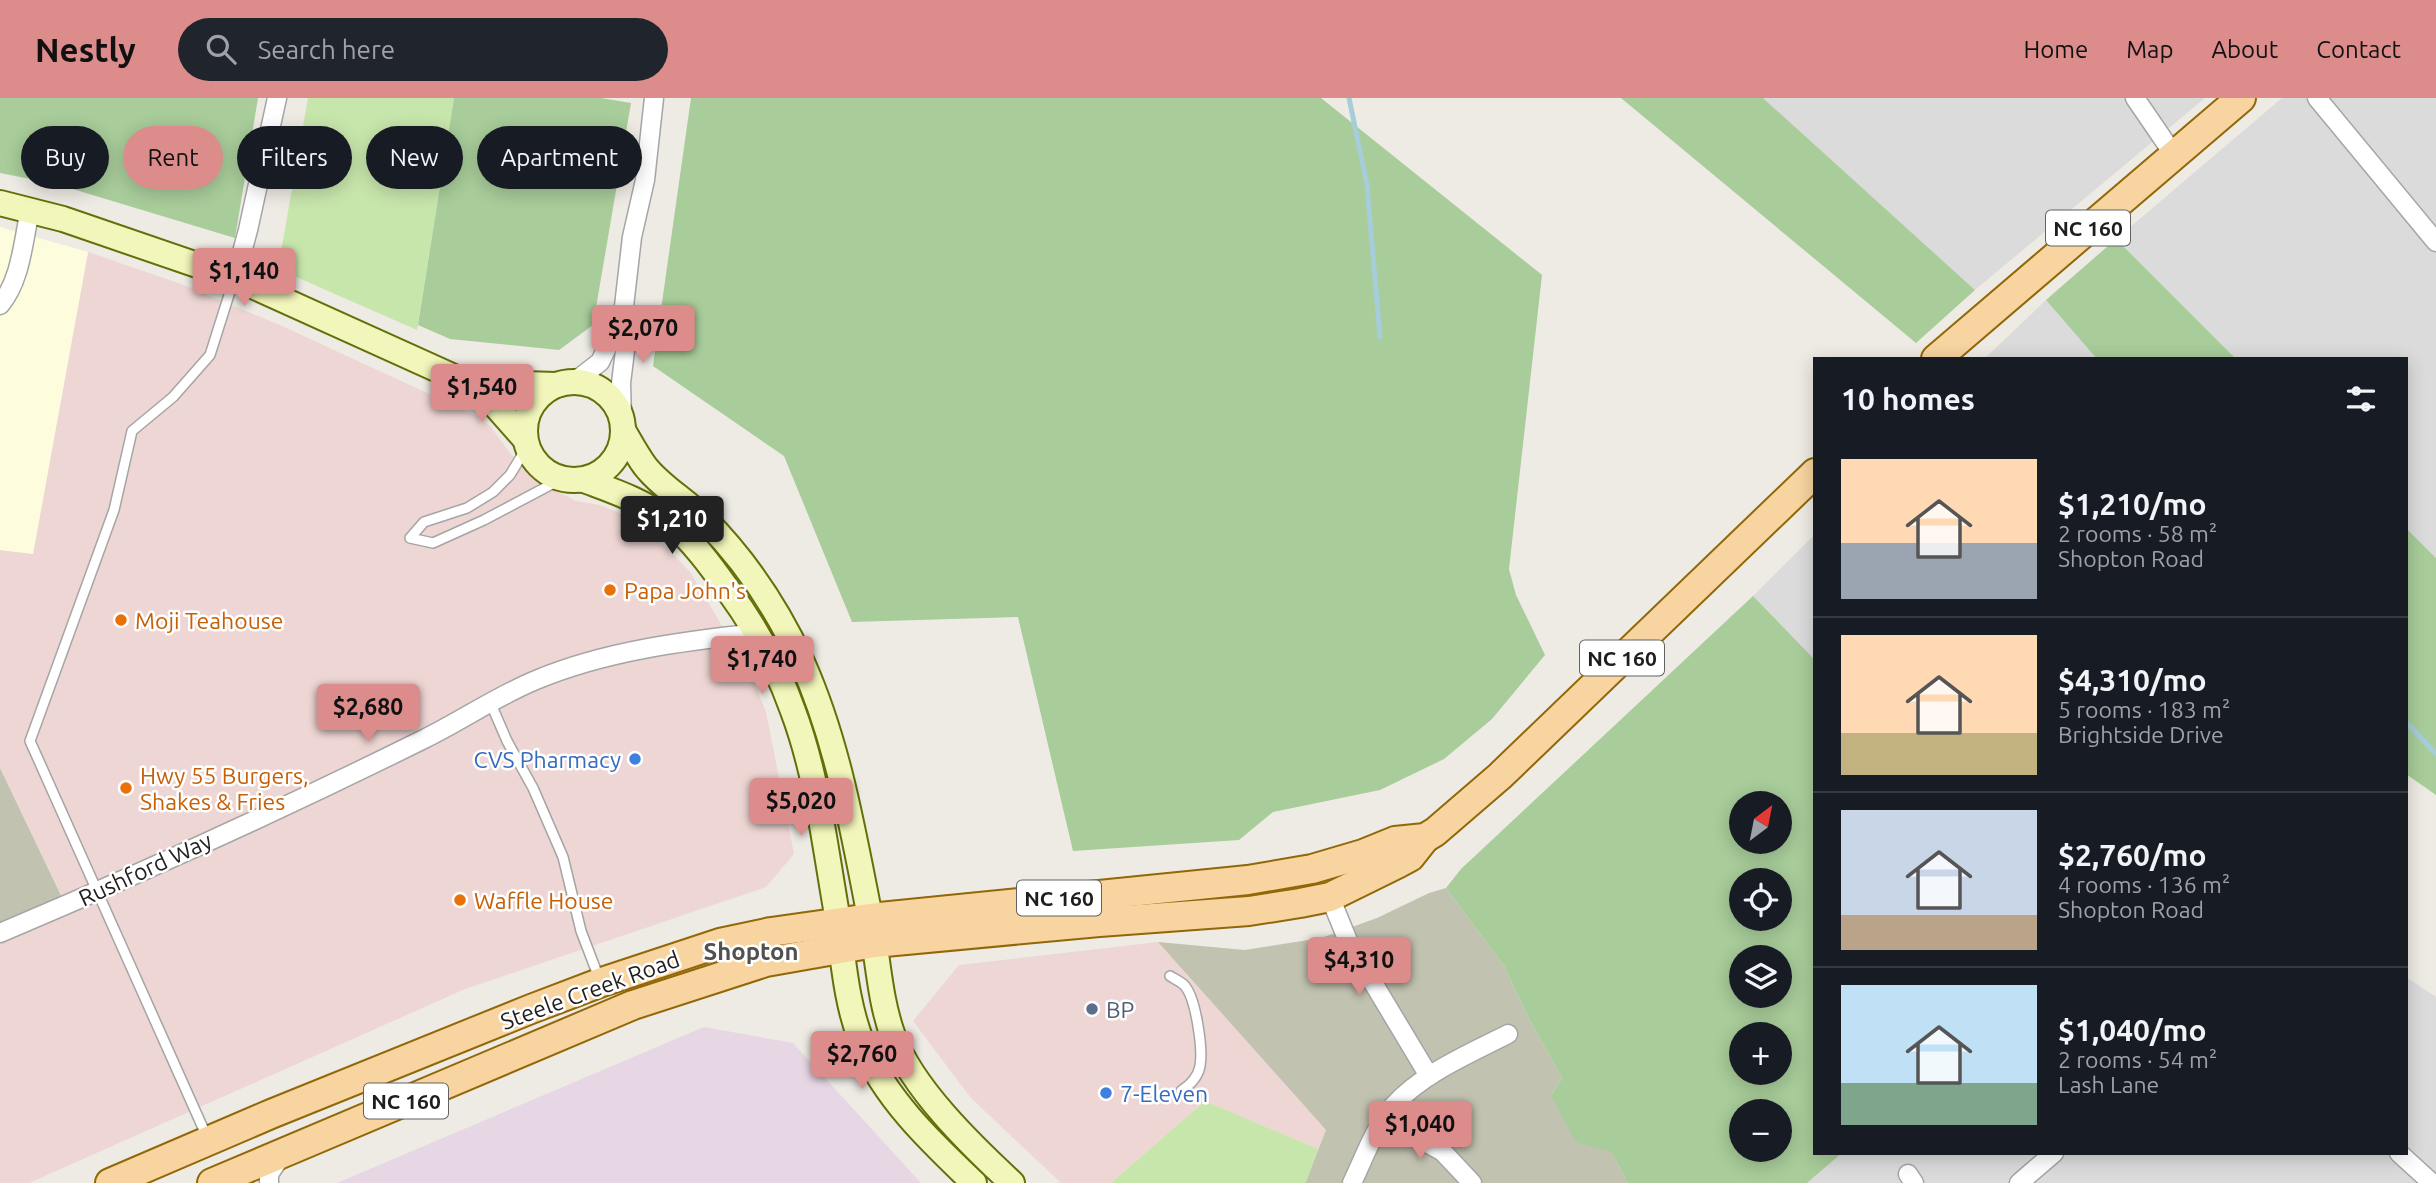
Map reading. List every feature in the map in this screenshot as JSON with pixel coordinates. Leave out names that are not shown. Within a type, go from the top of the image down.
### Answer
[{"type":"main road","name":"NC 160","points":[[1938,357],[2241,98]]},
{"type":"main road","name":"Steele Creek Road","points":[[872,931],[1099,922],[1249,911],[1330,897],[1410,857],[1425,838],[1500,776],[1813,474]]},
{"type":"main road","name":"Steele Creek Road","points":[[110,1183],[271,1114],[602,982],[720,943],[839,935],[1248,880],[1312,869],[1395,841],[1425,838]]},
{"type":"main road","name":"Steele Creek Road","points":[[225,1180],[633,1005],[839,935]]},
{"type":"main road","points":[[225,1180],[236,1157],[249,1146],[324,1115],[468,1035]]},
{"type":"main road","points":[[159,1183],[202,1164],[211,1153],[209,1142]]},
{"type":"street","points":[[234,278],[248,230],[277,98]]},
{"type":"street","points":[[578,481],[601,474],[612,464],[621,449],[621,383],[627,335],[623,316],[632,237],[645,180],[654,98]]},
{"type":"street","points":[[2135,98],[2174,155]]},
{"type":"street","points":[[2317,98],[2436,242]]},
{"type":"street","points":[[0,203],[128,240],[234,278],[465,382],[494,404],[526,443],[535,461],[548,472],[632,498],[668,520],[713,568],[758,633],[793,710],[808,758],[850,1001],[862,1044],[883,1081],[908,1115],[974,1183]]},
{"type":"street","points":[[0,305],[8,296],[15,280],[30,210]]},
{"type":"street","points":[[526,443],[528,417],[534,403],[543,393],[600,362],[613,331],[623,316]]},
{"type":"street","points":[[465,382],[587,384],[602,390],[614,402],[622,424],[648,469],[706,520],[745,566],[789,637],[820,705],[832,743],[893,1037],[915,1077],[937,1105],[1012,1183]]},
{"type":"street","name":"Rushford Way","points":[[0,933],[99,891],[422,740],[536,680],[612,656],[690,640],[758,633]]},
{"type":"street","points":[[1330,897],[1348,941],[1429,1076]]},
{"type":"street","points":[[1352,1183],[1384,1119],[1394,1106],[1429,1076],[1508,1034]]},
{"type":"street","points":[[1384,1119],[1443,1152],[1472,1183]]},
{"type":"street","points":[[269,1183],[270,1174],[284,1153]]},
{"type":"street","points":[[2018,1183],[2052,1155]]},
{"type":"street","points":[[2401,1155],[2432,1183]]},
{"type":"lane","points":[[209,1142],[30,741],[114,510],[132,431],[173,397],[209,355],[234,278]]},
{"type":"lane","points":[[526,443],[510,475],[493,492],[467,508],[424,522],[411,538],[433,543],[552,484],[578,481]]},
{"type":"lane","points":[[491,704],[507,741],[533,788],[563,857],[581,931],[602,982]]},
{"type":"lane","points":[[1170,976],[1186,986],[1196,1012],[1200,1068],[1192,1083],[1181,1091]]},
{"type":"shaded area","points":[[1763,98],[2205,98],[1975,290]]},
{"type":"shaded area","points":[[2282,98],[2436,98],[2436,558],[2408,530],[2408,357],[2234,357],[2116,239]]},
{"type":"shaded area","points":[[0,227],[88,252],[33,554],[0,550]]},
{"type":"shaded area","points":[[88,252],[181,284],[282,326],[477,416],[491,427],[509,452],[536,480],[576,501],[600,505],[617,512],[638,524],[667,548],[690,572],[750,673],[766,712],[794,854],[766,887],[465,989],[29,1183],[0,1183],[0,938],[68,909],[0,768],[0,550],[33,553]]},
{"type":"shaded area","points":[[2046,300],[2095,357],[1986,357]]},
{"type":"shaded area","points":[[1813,536],[1813,658],[1753,596]]},
{"type":"shaded area","points":[[0,768],[68,910],[0,938]]},
{"type":"shaded area","points":[[1446,888],[1504,966],[1528,1017],[1562,1078],[1551,1096],[1611,1152],[1628,1183],[1305,1183],[1326,1130],[1158,942],[1245,950],[1321,938],[1377,918],[1429,893]]},
{"type":"shaded area","points":[[1158,942],[1326,1130],[1318,1149],[1205,1101],[1111,1183],[1061,1183],[971,1098],[913,1021],[959,965]]},
{"type":"shaded area","points":[[2408,978],[2436,997],[2436,1183],[1807,1183],[1840,1155],[2408,1155]]},
{"type":"shaded area","points":[[704,1027],[793,1043],[921,1183],[337,1183]]},
{"type":"green space","points":[[0,98],[258,98],[253,126],[237,126],[237,189],[243,189],[235,238],[73,189],[109,189],[109,126],[21,126],[21,177],[0,173]]},
{"type":"green space","points":[[308,98],[454,98],[450,126],[366,126],[366,189],[439,189],[417,330],[278,269],[292,189],[352,189],[352,126],[303,126]]},
{"type":"green space","points":[[454,98],[601,98],[631,103],[627,126],[477,126],[477,189],[616,189],[593,325],[559,350],[450,339],[418,325],[440,189],[463,189],[463,126],[450,126]]},
{"type":"green space","points":[[691,98],[1321,98],[1542,275],[1509,569],[1516,595],[1545,655],[1492,719],[1444,759],[1380,790],[1273,812],[1239,840],[1073,851],[1018,617],[852,622],[784,456],[653,366]]},
{"type":"green space","points":[[1621,98],[1763,98],[1975,290],[1916,343]]},
{"type":"green space","points":[[2116,239],[2234,357],[2095,357],[2046,300]]},
{"type":"green space","points":[[2408,530],[2436,558],[2436,795],[2408,775]]},
{"type":"green space","points":[[1753,596],[1813,658],[1813,1155],[1840,1155],[1807,1183],[1628,1183],[1611,1152],[1576,1142],[1551,1096],[1562,1078],[1528,1017],[1504,966],[1446,888],[1461,869]]},
{"type":"green space","points":[[1205,1101],[1318,1149],[1305,1183],[1111,1183]]},
{"type":"waterway","points":[[1349,98],[1367,185],[1380,337]]},
{"type":"waterway","points":[[2408,724],[2436,754]]},
{"type":"place","name":"Papa John's","points":[[610,590]]},
{"type":"place","name":"Moji Teahouse","points":[[121,620]]},
{"type":"place","name":"CVS Pharmacy","points":[[635,759]]},
{"type":"place","name":"Hwy 55 Burgers, Shakes & Fries","points":[[126,788]]},
{"type":"place","name":"Waffle House","points":[[460,900]]},
{"type":"place","name":"BP","points":[[1092,1009]]},
{"type":"place","name":"7-Eleven","points":[[1106,1093]]},
{"type":"district","name":"Shopton","points":[[751,951]]}]
